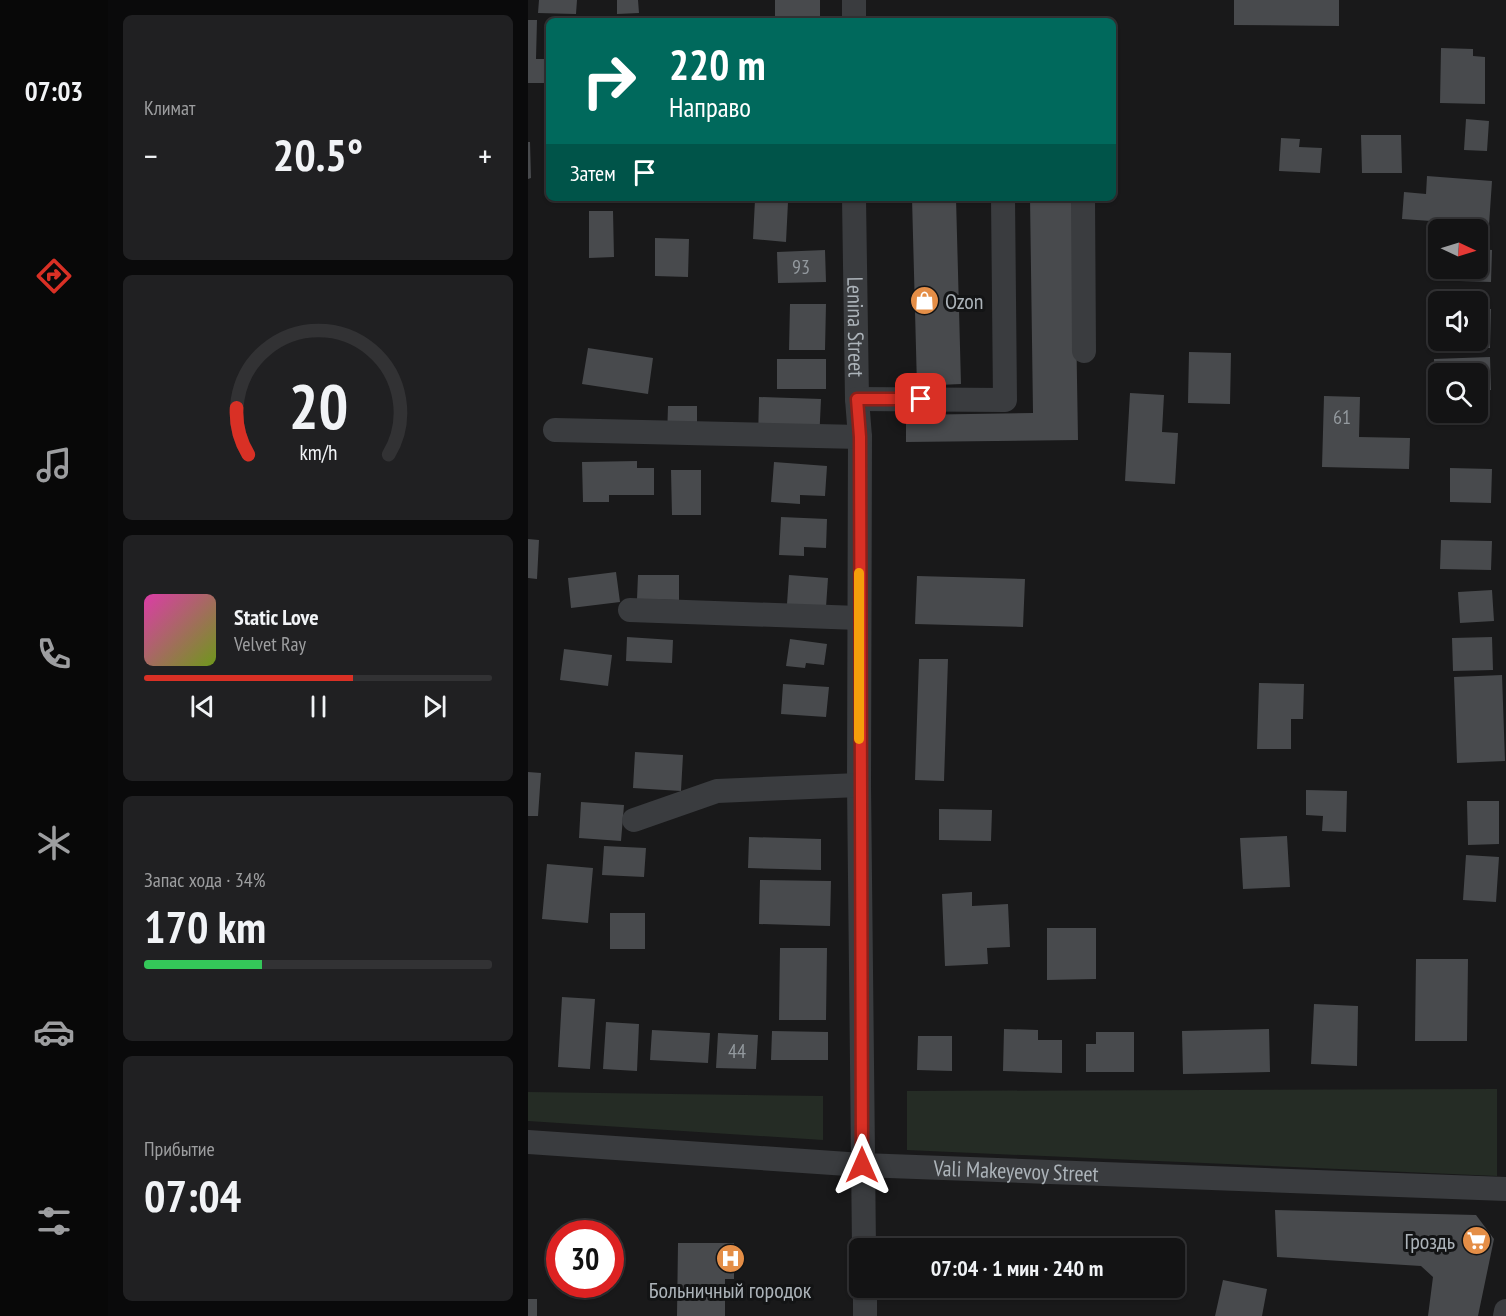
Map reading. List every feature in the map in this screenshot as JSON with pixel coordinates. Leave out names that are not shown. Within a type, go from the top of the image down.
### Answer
[{"type":"street","points":[[854,0],[854,18]]},
{"type":"street","name":"Lenina Street","points":[[854,201],[857,399],[860,437],[859,618],[864,1238]]},
{"type":"street","points":[[857,399],[1005,400],[1003,201]]},
{"type":"street","points":[[1083,201],[1084,351]]},
{"type":"street","points":[[555,430],[860,437]]},
{"type":"street","points":[[630,610],[859,618]]},
{"type":"street","points":[[634,820],[717,791],[860,784]]},
{"type":"street","name":"Vali Makeyevoy Street","points":[[528,1142],[862,1165],[1506,1189]]},
{"type":"street","points":[[865,1298],[865,1316]]},
{"type":"street","points":[[1505,1316],[1506,1311]]},
{"type":"shaded area","points":[[1497,1089],[1497,1176],[907,1150],[907,1091]]},
{"type":"shaded area","points":[[528,1092],[823,1096],[823,1140],[528,1121]]},
{"type":"building","points":[[539,0],[577,0],[576,14],[538,13]]},
{"type":"building","points":[[617,0],[638,0],[639,13],[617,14]]},
{"type":"building","points":[[775,0],[820,0],[820,18],[775,18]]},
{"type":"building","points":[[1234,0],[1339,0],[1339,26],[1234,25]]},
{"type":"building","points":[[528,20],[537,20],[536,59],[546,59],[546,83],[528,83]]},
{"type":"building","points":[[1441,48],[1473,49],[1473,56],[1485,57],[1485,104],[1440,103]]},
{"type":"building","points":[[1466,119],[1489,121],[1487,151],[1464,150]]},
{"type":"building","points":[[1361,135],[1401,135],[1402,173],[1362,173]]},
{"type":"building","points":[[1281,138],[1300,139],[1299,147],[1322,148],[1320,173],[1279,171]]},
{"type":"building","points":[[528,142],[530,142],[531,178],[528,179]]},
{"type":"building","points":[[1427,176],[1492,181],[1489,225],[1488,219],[1402,219],[1404,192],[1426,194]]},
{"type":"building","points":[[755,201],[788,202],[786,242],[753,239]]},
{"type":"building","points":[[912,201],[956,201],[961,384],[917,386]]},
{"type":"building","points":[[1030,201],[1074,201],[1078,440],[906,442],[906,415],[1033,413]]},
{"type":"building","points":[[589,211],[613,211],[614,257],[589,258]]},
{"type":"building","points":[[655,238],[689,239],[688,277],[655,276]]},
{"type":"building","points":[[825,250],[826,282],[778,283],[777,252]]},
{"type":"building","points":[[1488,250],[1492,250],[1491,282],[1459,281],[1459,279],[1488,279]]},
{"type":"building","points":[[790,304],[826,304],[825,350],[789,350]]},
{"type":"building","points":[[1488,309],[1491,309],[1490,348],[1488,348]]},
{"type":"building","points":[[588,348],[653,358],[648,394],[582,384]]},
{"type":"building","points":[[1189,352],[1231,353],[1230,404],[1188,403]]},
{"type":"building","points":[[1490,357],[1491,390],[1488,390],[1488,363],[1434,363],[1434,359]]},
{"type":"building","points":[[777,359],[826,359],[826,389],[777,389]]},
{"type":"building","points":[[1130,393],[1164,395],[1162,432],[1178,433],[1175,484],[1125,481]]},
{"type":"building","points":[[1324,396],[1360,397],[1359,437],[1410,438],[1409,469],[1322,467]]},
{"type":"building","points":[[759,397],[821,399],[819,442],[758,440]]},
{"type":"building","points":[[668,406],[697,406],[697,439],[667,438]]},
{"type":"building","points":[[637,461],[637,468],[654,468],[654,495],[609,495],[609,502],[583,502],[582,462]]},
{"type":"building","points":[[774,462],[827,466],[825,496],[800,495],[800,504],[771,502]]},
{"type":"building","points":[[1450,468],[1492,469],[1491,503],[1450,502]]},
{"type":"building","points":[[671,470],[701,470],[701,515],[672,515]]},
{"type":"building","points":[[781,517],[827,519],[826,548],[804,547],[804,556],[779,555]]},
{"type":"building","points":[[528,539],[539,540],[537,579],[528,578]]},
{"type":"building","points":[[1441,540],[1492,541],[1491,570],[1440,569]]},
{"type":"building","points":[[616,572],[620,602],[571,608],[568,578]]},
{"type":"building","points":[[638,575],[679,575],[679,600],[637,599]]},
{"type":"building","points":[[789,575],[828,578],[826,607],[787,604]]},
{"type":"building","points":[[917,576],[1025,579],[1023,627],[915,624]]},
{"type":"building","points":[[1492,590],[1494,621],[1460,623],[1458,592]]},
{"type":"building","points":[[627,637],[673,640],[672,663],[626,661]]},
{"type":"building","points":[[1492,637],[1493,670],[1453,671],[1452,638]]},
{"type":"building","points":[[790,639],[827,644],[824,665],[806,663],[805,668],[786,666]]},
{"type":"building","points":[[564,649],[612,655],[608,686],[560,680]]},
{"type":"building","points":[[919,659],[948,659],[944,781],[915,780]]},
{"type":"building","points":[[1502,675],[1505,761],[1457,763],[1454,677]]},
{"type":"building","points":[[1259,683],[1304,684],[1303,719],[1291,719],[1291,749],[1257,749]]},
{"type":"building","points":[[783,684],[829,687],[826,717],[781,714]]},
{"type":"building","points":[[635,752],[683,755],[681,791],[633,788]]},
{"type":"building","points":[[528,772],[541,773],[538,816],[528,816]]},
{"type":"building","points":[[1306,790],[1347,791],[1346,832],[1322,831],[1323,816],[1306,815]]},
{"type":"building","points":[[1467,801],[1499,801],[1499,844],[1468,845]]},
{"type":"building","points":[[581,802],[624,805],[621,841],[579,838]]},
{"type":"building","points":[[939,809],[992,810],[991,841],[939,840]]},
{"type":"building","points":[[1287,836],[1290,887],[1243,889],[1240,838]]},
{"type":"building","points":[[749,837],[821,839],[821,870],[748,868]]},
{"type":"building","points":[[604,846],[646,848],[644,877],[602,875]]},
{"type":"building","points":[[1466,855],[1499,857],[1496,902],[1463,900]]},
{"type":"building","points":[[547,864],[593,868],[588,923],[542,919]]},
{"type":"building","points":[[760,880],[831,881],[830,926],[759,924]]},
{"type":"building","points":[[972,892],[972,906],[1008,904],[1010,947],[987,948],[988,964],[945,966],[942,894]]},
{"type":"building","points":[[610,913],[645,913],[645,949],[610,949]]},
{"type":"building","points":[[1047,928],[1096,928],[1096,979],[1047,980]]},
{"type":"building","points":[[780,948],[827,948],[826,1020],[779,1020]]},
{"type":"building","points":[[1416,959],[1468,959],[1467,1041],[1415,1041]]},
{"type":"building","points":[[562,997],[595,999],[590,1069],[558,1067]]},
{"type":"building","points":[[1314,1004],[1358,1006],[1357,1066],[1311,1064]]},
{"type":"building","points":[[606,1022],[639,1024],[637,1071],[603,1069]]},
{"type":"building","points":[[1004,1029],[1038,1030],[1038,1040],[1062,1040],[1062,1073],[1003,1071]]},
{"type":"building","points":[[1269,1029],[1270,1072],[1183,1074],[1182,1031]]},
{"type":"building","points":[[652,1030],[710,1033],[708,1063],[650,1060]]},
{"type":"building","points":[[772,1031],[828,1032],[828,1060],[771,1060]]},
{"type":"building","points":[[1096,1032],[1134,1032],[1134,1072],[1086,1072],[1086,1044],[1096,1044]]},
{"type":"building","points":[[718,1033],[758,1035],[756,1069],[716,1068]]},
{"type":"building","points":[[918,1036],[952,1036],[952,1071],[917,1070]]},
{"type":"building","points":[[1275,1210],[1476,1215],[1494,1239],[1478,1316],[1428,1316],[1433,1277],[1421,1266],[1277,1257]]},
{"type":"building","points":[[678,1243],[734,1243],[734,1279],[725,1279],[725,1316],[677,1316]]},
{"type":"building","points":[[1223,1280],[1267,1289],[1262,1316],[1215,1316]]},
{"type":"building","points":[[528,1299],[537,1299],[537,1316],[528,1316]]},
{"type":"slow traffic","points":[[859,573],[859,739]]},
{"type":"place","name":"Ozon","points":[[924,301]]},
{"type":"place","name":"Гроздь","points":[[1476,1241]]},
{"type":"place","name":"Больничный городок","points":[[730,1258]]},
{"type":"route","points":[[862,1165],[859,761],[860,437],[857,399],[921,399]]}]
